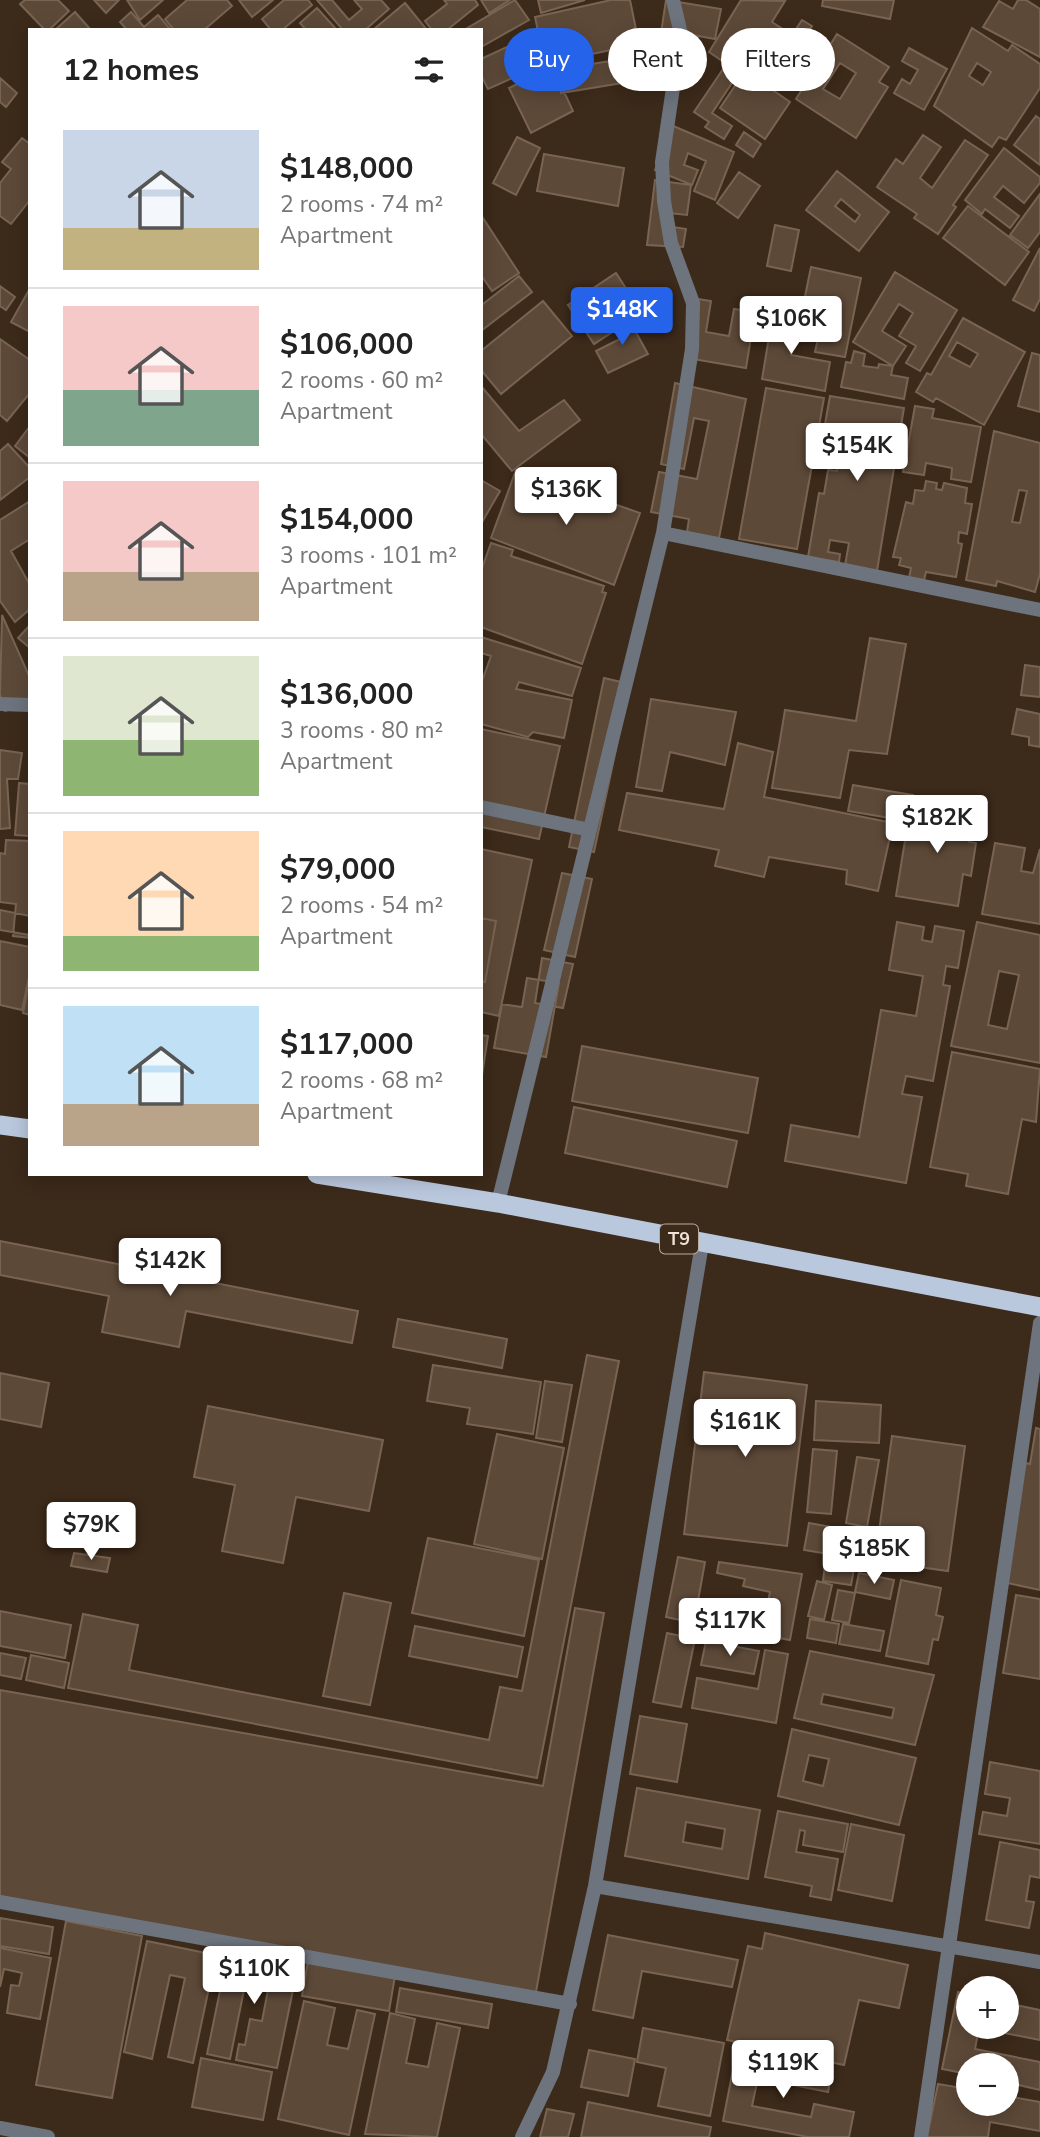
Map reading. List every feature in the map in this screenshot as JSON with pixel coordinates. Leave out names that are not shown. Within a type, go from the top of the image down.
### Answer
[{"type":"highway","points":[[0,1125],[28,1129]]},
{"type":"highway","name":"T9","points":[[330,1176],[498,1202],[702,1244],[1040,1307]]},
{"type":"street","points":[[498,1202],[663,533],[692,349],[694,317],[690,290],[671,243],[664,201],[662,162],[681,34],[673,0]]},
{"type":"street","points":[[663,533],[1040,610]]},
{"type":"street","points":[[0,705],[28,705]]},
{"type":"street","points":[[483,807],[590,830]]},
{"type":"street","points":[[522,2137],[553,2072],[595,1886],[702,1244]]},
{"type":"street","points":[[921,2137],[1040,1323]]},
{"type":"street","points":[[595,1886],[1040,1962]]},
{"type":"street","points":[[0,1902],[570,2004]]},
{"type":"street","points":[[0,2128],[48,2137]]},
{"type":"building","points":[[25,0],[58,0],[69,11],[51,28],[43,28],[20,4]]},
{"type":"building","points":[[94,0],[119,0],[106,13]]},
{"type":"building","points":[[127,0],[163,0],[140,20]]},
{"type":"building","points":[[187,0],[227,0],[232,6],[206,28],[172,28],[165,19]]},
{"type":"building","points":[[239,0],[273,0],[252,17]]},
{"type":"building","points":[[284,0],[308,0],[312,5],[284,28],[269,28],[262,19]]},
{"type":"building","points":[[317,0],[332,0],[349,20],[362,9],[354,0],[381,0],[389,9],[367,28],[341,28]]},
{"type":"building","points":[[444,0],[475,0],[478,5],[449,28],[430,28],[425,21],[447,4]]},
{"type":"building","points":[[481,0],[510,0],[489,13]]},
{"type":"building","points":[[515,0],[529,20],[515,28],[504,28],[504,34],[483,46],[483,28],[467,28]]},
{"type":"building","points":[[538,0],[585,0],[541,13]]},
{"type":"building","points":[[611,0],[630,0],[636,28],[608,28],[608,51],[594,54],[594,28],[537,28],[535,17]]},
{"type":"building","points":[[666,0],[721,9],[715,39],[707,38],[707,28],[662,28]]},
{"type":"building","points":[[741,0],[785,1],[772,22],[781,28],[724,28]]},
{"type":"building","points":[[823,0],[894,0],[890,19],[822,6]]},
{"type":"building","points":[[1018,0],[1026,0],[1040,9],[1040,57],[983,27],[999,1],[1013,9]]},
{"type":"building","points":[[405,3],[425,28],[375,28]]},
{"type":"building","points":[[317,8],[335,28],[304,28],[300,23]]},
{"type":"building","points":[[75,12],[89,28],[57,28]]},
{"type":"building","points":[[131,12],[144,27],[158,15],[169,28],[125,28],[120,22]]},
{"type":"building","points":[[802,20],[812,26],[811,28],[797,28]]},
{"type":"building","points":[[972,28],[1008,51],[1012,45],[1040,64],[1040,88],[1006,140],[999,137],[992,147],[934,106]],"holes":[[[977,63],[991,72],[983,85],[969,76]]]},
{"type":"building","points":[[721,32],[721,60],[709,52]]},
{"type":"building","points":[[837,34],[889,67],[879,82],[888,87],[856,138],[796,99],[801,91],[826,91],[840,99],[856,73],[840,63],[835,71]]},
{"type":"building","points":[[504,48],[504,82],[488,89],[483,79],[483,58]]},
{"type":"building","points":[[909,48],[947,69],[924,110],[894,93],[902,79],[910,84],[918,70],[902,61]]},
{"type":"building","points":[[608,61],[608,85],[594,88],[594,64]]},
{"type":"building","points":[[721,72],[721,91],[727,91],[712,113],[732,126],[724,139],[705,127],[709,122],[694,112]]},
{"type":"building","points":[[0,78],[17,93],[6,107],[0,102]]},
{"type":"building","points":[[510,91],[564,91],[573,111],[531,133]]},
{"type":"building","points":[[731,91],[774,91],[790,102],[765,139],[720,108]]},
{"type":"building","points":[[1036,116],[1040,119],[1040,165],[1014,145]]},
{"type":"building","points":[[671,125],[734,152],[715,200],[694,191],[706,161],[688,153],[684,165],[698,170],[692,185],[655,170]]},
{"type":"building","points":[[744,132],[761,144],[753,157],[736,145]]},
{"type":"building","points":[[923,135],[941,147],[920,178],[932,188],[965,140],[988,155],[953,205],[956,207],[938,234],[914,218],[917,214],[877,187],[896,159],[903,164]]},
{"type":"building","points":[[517,137],[540,148],[516,195],[493,183]]},
{"type":"building","points":[[22,138],[28,142],[28,203],[11,224],[0,216],[0,183],[11,169],[2,162]]},
{"type":"building","points":[[1004,148],[1040,177],[1040,183],[1024,203],[1003,186],[994,197],[1019,216],[1010,228],[985,209],[982,214],[965,200]]},
{"type":"building","points":[[544,154],[624,168],[618,206],[537,191]]},
{"type":"building","points":[[837,171],[889,212],[859,251],[806,210]],"holes":[[[841,199],[860,215],[855,222],[835,206]]]},
{"type":"building","points":[[739,172],[760,186],[738,218],[717,203]]},
{"type":"building","points":[[655,180],[691,185],[687,215],[669,213],[667,226],[686,229],[683,247],[647,245]]},
{"type":"building","points":[[1040,194],[1040,232],[1028,248],[1010,235]]},
{"type":"building","points":[[968,206],[1029,252],[1005,285],[943,238]]},
{"type":"building","points":[[483,218],[519,273],[492,291],[483,278]]},
{"type":"building","points":[[775,225],[799,230],[791,271],[767,266]]},
{"type":"building","points":[[1040,248],[1040,299],[1034,311],[1013,300]]},
{"type":"building","points":[[811,267],[861,278],[845,357],[815,352],[823,315],[802,311]]},
{"type":"building","points":[[895,272],[957,310],[920,371],[906,363],[916,346],[899,336],[913,313],[899,304],[882,331],[906,346],[893,366],[853,342]]},
{"type":"building","points":[[616,273],[627,290],[596,311],[611,333],[594,344],[568,305]]},
{"type":"building","points":[[519,276],[532,292],[483,329],[483,304]]},
{"type":"building","points":[[0,286],[15,297],[6,310],[0,306]]},
{"type":"building","points":[[28,292],[28,331],[11,322]]},
{"type":"building","points":[[698,299],[711,301],[706,332],[729,336],[734,309],[755,312],[746,368],[687,358]]},
{"type":"building","points":[[543,301],[572,336],[501,394],[483,372],[483,349]]},
{"type":"building","points":[[774,307],[798,311],[791,355],[830,362],[825,391],[762,379]]},
{"type":"building","points":[[627,316],[648,354],[608,373],[596,351],[620,339],[612,324]]},
{"type":"building","points":[[963,318],[1025,352],[984,425],[936,398],[933,402],[916,392],[927,373],[931,375]],"holes":[[[957,342],[978,354],[970,367],[949,356]]]},
{"type":"building","points":[[0,339],[28,359],[28,395],[7,421],[0,415]]},
{"type":"building","points":[[854,351],[865,354],[863,366],[893,366],[891,375],[908,378],[904,399],[841,387],[846,362],[851,363]]},
{"type":"building","points":[[1032,353],[1040,355],[1040,412],[1018,406]]},
{"type":"building","points":[[675,383],[746,399],[719,538],[687,532],[689,519],[651,512],[659,472],[697,479],[709,421],[694,418],[684,469],[661,464]]},
{"type":"building","points":[[483,388],[519,431],[564,400],[580,420],[512,471],[483,436]]},
{"type":"building","points":[[766,388],[824,398],[797,549],[739,539]]},
{"type":"building","points":[[830,396],[904,408],[876,577],[844,571],[849,543],[830,540],[828,552],[840,554],[839,562],[808,557],[819,493],[824,494],[828,470],[837,471],[839,457],[829,456],[834,425],[825,424]]},
{"type":"building","points":[[915,406],[934,409],[932,418],[981,427],[971,482],[951,479],[952,468],[926,463],[924,475],[903,472]]},
{"type":"building","points":[[28,429],[28,456],[15,446]]},
{"type":"building","points":[[994,431],[1040,443],[1040,574],[1035,592],[997,581],[996,586],[966,580]],"holes":[[[1019,490],[1027,491],[1020,523],[1012,522]]]},
{"type":"building","points":[[8,444],[28,466],[28,479],[0,500],[0,451]]},
{"type":"building","points":[[516,470],[640,513],[614,585],[491,538]]},
{"type":"building","points":[[483,481],[500,491],[483,521]]},
{"type":"building","points":[[926,481],[937,483],[936,489],[942,490],[944,483],[967,488],[965,503],[972,504],[967,534],[959,532],[958,543],[962,544],[956,577],[926,572],[924,580],[909,578],[911,568],[899,565],[901,558],[893,557],[906,502],[913,504],[915,490],[924,491]]},
{"type":"building","points":[[28,502],[28,540],[11,551],[28,581],[28,611],[15,622],[0,601],[0,520]]},
{"type":"building","points":[[491,543],[513,550],[511,556],[604,586],[602,592],[606,593],[582,664],[483,628],[483,565]]},
{"type":"building","points":[[2,615],[28,674],[28,704],[5,711],[0,694]]},
{"type":"building","points":[[28,627],[28,646],[18,638]]},
{"type":"building","points":[[483,638],[581,668],[572,696],[519,682],[516,689],[572,700],[564,738],[533,732],[528,737],[483,725],[483,678],[491,656],[483,654]]},
{"type":"building","points":[[870,638],[906,644],[887,754],[849,750],[840,798],[772,788],[785,710],[856,721]]},
{"type":"building","points":[[1025,665],[1040,667],[1040,697],[1021,695]]},
{"type":"building","points":[[604,678],[630,684],[594,852],[569,847]]},
{"type":"building","points":[[651,699],[736,712],[725,765],[670,752],[662,791],[636,787]]},
{"type":"building","points":[[1017,709],[1040,714],[1040,747],[1029,745],[1029,737],[1012,734]]},
{"type":"building","points":[[483,729],[560,746],[539,839],[483,827]]},
{"type":"building","points":[[738,743],[773,752],[764,797],[893,823],[878,891],[846,884],[847,870],[769,857],[764,877],[715,866],[719,850],[619,830],[627,793],[724,809]]},
{"type":"building","points":[[0,750],[22,753],[18,779],[7,779],[10,828],[0,829]]},
{"type":"building","points":[[19,783],[28,784],[28,836],[15,835]]},
{"type":"building","points":[[853,785],[913,795],[908,821],[848,811]]},
{"type":"building","points":[[918,802],[974,811],[969,842],[976,843],[971,876],[963,874],[958,906],[896,896],[907,828],[913,830]]},
{"type":"building","points":[[6,840],[28,841],[28,938],[13,936],[16,904],[0,902],[0,853],[5,854]]},
{"type":"building","points":[[995,843],[1025,848],[1021,871],[1033,873],[1040,849],[1040,924],[982,914]]},
{"type":"building","points":[[483,849],[532,860],[499,1016],[483,1012],[483,982],[496,921],[483,918]]},
{"type":"building","points":[[562,873],[592,879],[575,957],[544,950]]},
{"type":"building","points":[[0,910],[28,916],[28,935],[0,930]]},
{"type":"building","points":[[483,918],[496,921],[483,982]]},
{"type":"building","points":[[897,922],[924,927],[922,940],[932,942],[935,926],[964,931],[958,968],[946,966],[943,985],[950,986],[933,1081],[906,1076],[902,1094],[922,1097],[906,1183],[785,1161],[791,1125],[859,1137],[881,1010],[916,1016],[923,976],[889,970]]},
{"type":"building","points":[[977,922],[1040,935],[1040,1063],[951,1046]],"holes":[[[999,971],[1019,975],[1007,1029],[988,1025]]]},
{"type":"building","points":[[0,941],[28,947],[28,982],[22,1010],[0,1005]]},
{"type":"building","points":[[542,958],[573,964],[563,1008],[535,1003]]},
{"type":"building","points":[[527,978],[559,983],[546,1057],[494,1048],[502,1004],[522,1007]]},
{"type":"building","points":[[28,987],[28,1014],[23,1013]]},
{"type":"building","points":[[483,1035],[488,1036],[483,1069]]},
{"type":"building","points":[[582,1046],[758,1078],[748,1133],[572,1101]]},
{"type":"building","points":[[952,1052],[1040,1069],[1036,1122],[1022,1119],[1008,1194],[966,1186],[968,1174],[930,1167]]},
{"type":"building","points":[[574,1107],[737,1141],[727,1187],[565,1153]]},
{"type":"building","points":[[0,1241],[358,1311],[352,1343],[186,1311],[179,1347],[102,1332],[109,1296],[0,1275]]},
{"type":"building","points":[[398,1319],[507,1339],[502,1368],[393,1347]]},
{"type":"building","points":[[587,1355],[619,1361],[537,1778],[68,1688],[83,1614],[138,1625],[129,1670],[489,1740],[500,1687],[522,1691]]},
{"type":"building","points":[[433,1365],[541,1382],[533,1434],[467,1424],[470,1408],[427,1401]]},
{"type":"building","points":[[704,1372],[807,1385],[787,1546],[684,1534]]},
{"type":"building","points":[[0,1373],[49,1383],[41,1427],[0,1419]]},
{"type":"building","points":[[545,1381],[572,1385],[562,1442],[536,1438]]},
{"type":"building","points":[[816,1401],[881,1405],[879,1443],[814,1440]]},
{"type":"building","points":[[208,1406],[383,1440],[369,1511],[296,1497],[283,1563],[222,1551],[235,1485],[194,1477]]},
{"type":"building","points":[[1036,1428],[1040,1429],[1040,1590],[998,1581],[1021,1462],[1030,1464]]},
{"type":"building","points":[[497,1434],[564,1448],[542,1559],[474,1544]]},
{"type":"building","points":[[892,1436],[965,1446],[948,1571],[875,1561]]},
{"type":"building","points":[[813,1449],[837,1451],[831,1514],[807,1512]]},
{"type":"building","points":[[857,1457],[879,1460],[867,1527],[846,1523]]},
{"type":"building","points":[[809,1523],[870,1534],[865,1560],[804,1550]]},
{"type":"building","points":[[428,1538],[539,1560],[524,1636],[412,1613]]},
{"type":"building","points":[[74,1553],[110,1558],[107,1572],[71,1566]]},
{"type":"building","points":[[678,1557],[705,1562],[694,1623],[666,1617]]},
{"type":"building","points":[[719,1562],[802,1574],[790,1640],[757,1634],[755,1640],[704,1631],[709,1601],[766,1612],[770,1592],[743,1586],[745,1579],[717,1573]]},
{"type":"building","points":[[825,1565],[854,1569],[851,1585],[823,1581]]},
{"type":"building","points":[[859,1573],[894,1580],[890,1599],[855,1592]]},
{"type":"building","points":[[901,1580],[941,1588],[936,1615],[943,1617],[938,1640],[933,1639],[928,1664],[886,1656]]},
{"type":"building","points":[[817,1581],[832,1585],[824,1620],[808,1616]]},
{"type":"building","points":[[838,1590],[855,1593],[849,1623],[832,1620]]},
{"type":"building","points":[[344,1593],[391,1603],[370,1705],[323,1696]]},
{"type":"building","points":[[1016,1595],[1040,1599],[1040,1679],[1003,1673]]},
{"type":"building","points":[[575,1608],[604,1613],[534,2003],[0,1903],[0,1690],[543,1786]]},
{"type":"building","points":[[0,1611],[71,1625],[65,1658],[0,1646]]},
{"type":"building","points":[[810,1619],[839,1624],[836,1643],[807,1638]]},
{"type":"building","points":[[843,1624],[884,1631],[880,1651],[839,1644]]},
{"type":"building","points":[[415,1626],[523,1647],[517,1677],[409,1656]]},
{"type":"building","points":[[667,1633],[695,1639],[681,1707],[653,1702]]},
{"type":"building","points":[[706,1641],[759,1651],[754,1674],[701,1665]]},
{"type":"building","points":[[765,1650],[788,1654],[776,1723],[692,1708],[697,1678],[758,1689]]},
{"type":"building","points":[[810,1651],[934,1675],[915,1745],[794,1718]],"holes":[[[823,1694],[894,1708],[892,1718],[821,1704]]]},
{"type":"building","points":[[0,1653],[26,1658],[21,1679],[0,1675]]},
{"type":"building","points":[[31,1655],[69,1663],[64,1688],[26,1680]]},
{"type":"building","points":[[640,1716],[687,1724],[677,1782],[630,1774]]},
{"type":"building","points":[[792,1729],[916,1758],[899,1825],[778,1796]],"holes":[[[809,1755],[829,1759],[823,1786],[803,1781]]]},
{"type":"building","points":[[990,1762],[1040,1771],[1040,1844],[979,1834],[983,1812],[1007,1816],[1010,1798],[985,1794]]},
{"type":"building","points":[[637,1788],[760,1810],[748,1879],[625,1856]],"holes":[[[686,1822],[725,1829],[722,1849],[683,1842]]]},
{"type":"building","points":[[778,1811],[848,1824],[843,1852],[803,1845],[805,1831],[800,1830],[796,1852],[838,1859],[831,1900],[810,1896],[812,1886],[765,1877]]},
{"type":"building","points":[[851,1824],[904,1835],[892,1901],[838,1890]]},
{"type":"building","points":[[1000,1842],[1040,1850],[1040,1878],[1030,1876],[1026,1901],[1034,1902],[1029,1928],[986,1920]]},
{"type":"building","points":[[0,1918],[53,1927],[49,1954],[0,1946]]},
{"type":"building","points":[[66,1921],[142,1936],[112,2098],[36,2085]]},
{"type":"building","points":[[765,1933],[908,1965],[899,2008],[859,2000],[844,2065],[727,2040],[748,1946],[762,1949]]},
{"type":"building","points":[[608,1935],[738,1960],[732,1987],[642,1971],[633,2018],[593,2010]]},
{"type":"building","points":[[147,1941],[216,1955],[193,2063],[168,2057],[185,1978],[170,1975],[152,2059],[124,2052]]},
{"type":"building","points":[[229,1947],[299,1961],[277,2068],[236,2060],[239,2044],[245,2045],[250,2019],[262,2021],[268,1990],[245,1985],[230,2059],[207,2054]]},
{"type":"building","points":[[0,1948],[51,1958],[40,2019],[7,2013],[11,1985],[19,1986],[22,1973],[4,1969],[0,1987]]},
{"type":"building","points":[[308,1961],[395,1976],[389,2011],[302,1996]]},
{"type":"building","points":[[400,1988],[492,2004],[488,2028],[396,2012]]},
{"type":"building","points":[[304,2001],[335,2008],[327,2045],[348,2049],[357,2010],[375,2014],[349,2135],[278,2119]]},
{"type":"building","points":[[956,2002],[956,2039],[977,2039],[975,2049],[995,2053],[956,2053],[956,2072],[942,2069]]},
{"type":"building","points":[[1019,2006],[1040,2010],[1040,2040],[1019,2036]]},
{"type":"building","points":[[390,2013],[415,2019],[406,2063],[428,2067],[437,2023],[460,2028],[437,2137],[365,2134]]},
{"type":"building","points":[[643,2028],[724,2043],[710,2116],[658,2106],[666,2068],[637,2062]]},
{"type":"building","points":[[589,2050],[635,2059],[628,2096],[581,2087]]},
{"type":"building","points":[[736,2054],[832,2072],[828,2092],[758,2078],[752,2106],[811,2117],[814,2104],[854,2112],[849,2137],[808,2137],[723,2121]]},
{"type":"building","points":[[201,2058],[272,2072],[263,2120],[192,2107]]},
{"type":"building","points":[[1019,2058],[1040,2062],[1040,2090],[1019,2085]]},
{"type":"building","points":[[938,2084],[956,2087],[956,2116],[1019,2116],[1019,2098],[1040,2102],[1040,2131],[990,2122],[988,2137],[927,2137]]},
{"type":"building","points":[[588,2102],[711,2127],[709,2137],[581,2137]]},
{"type":"building","points":[[547,2109],[574,2114],[568,2137],[540,2137]]}]
